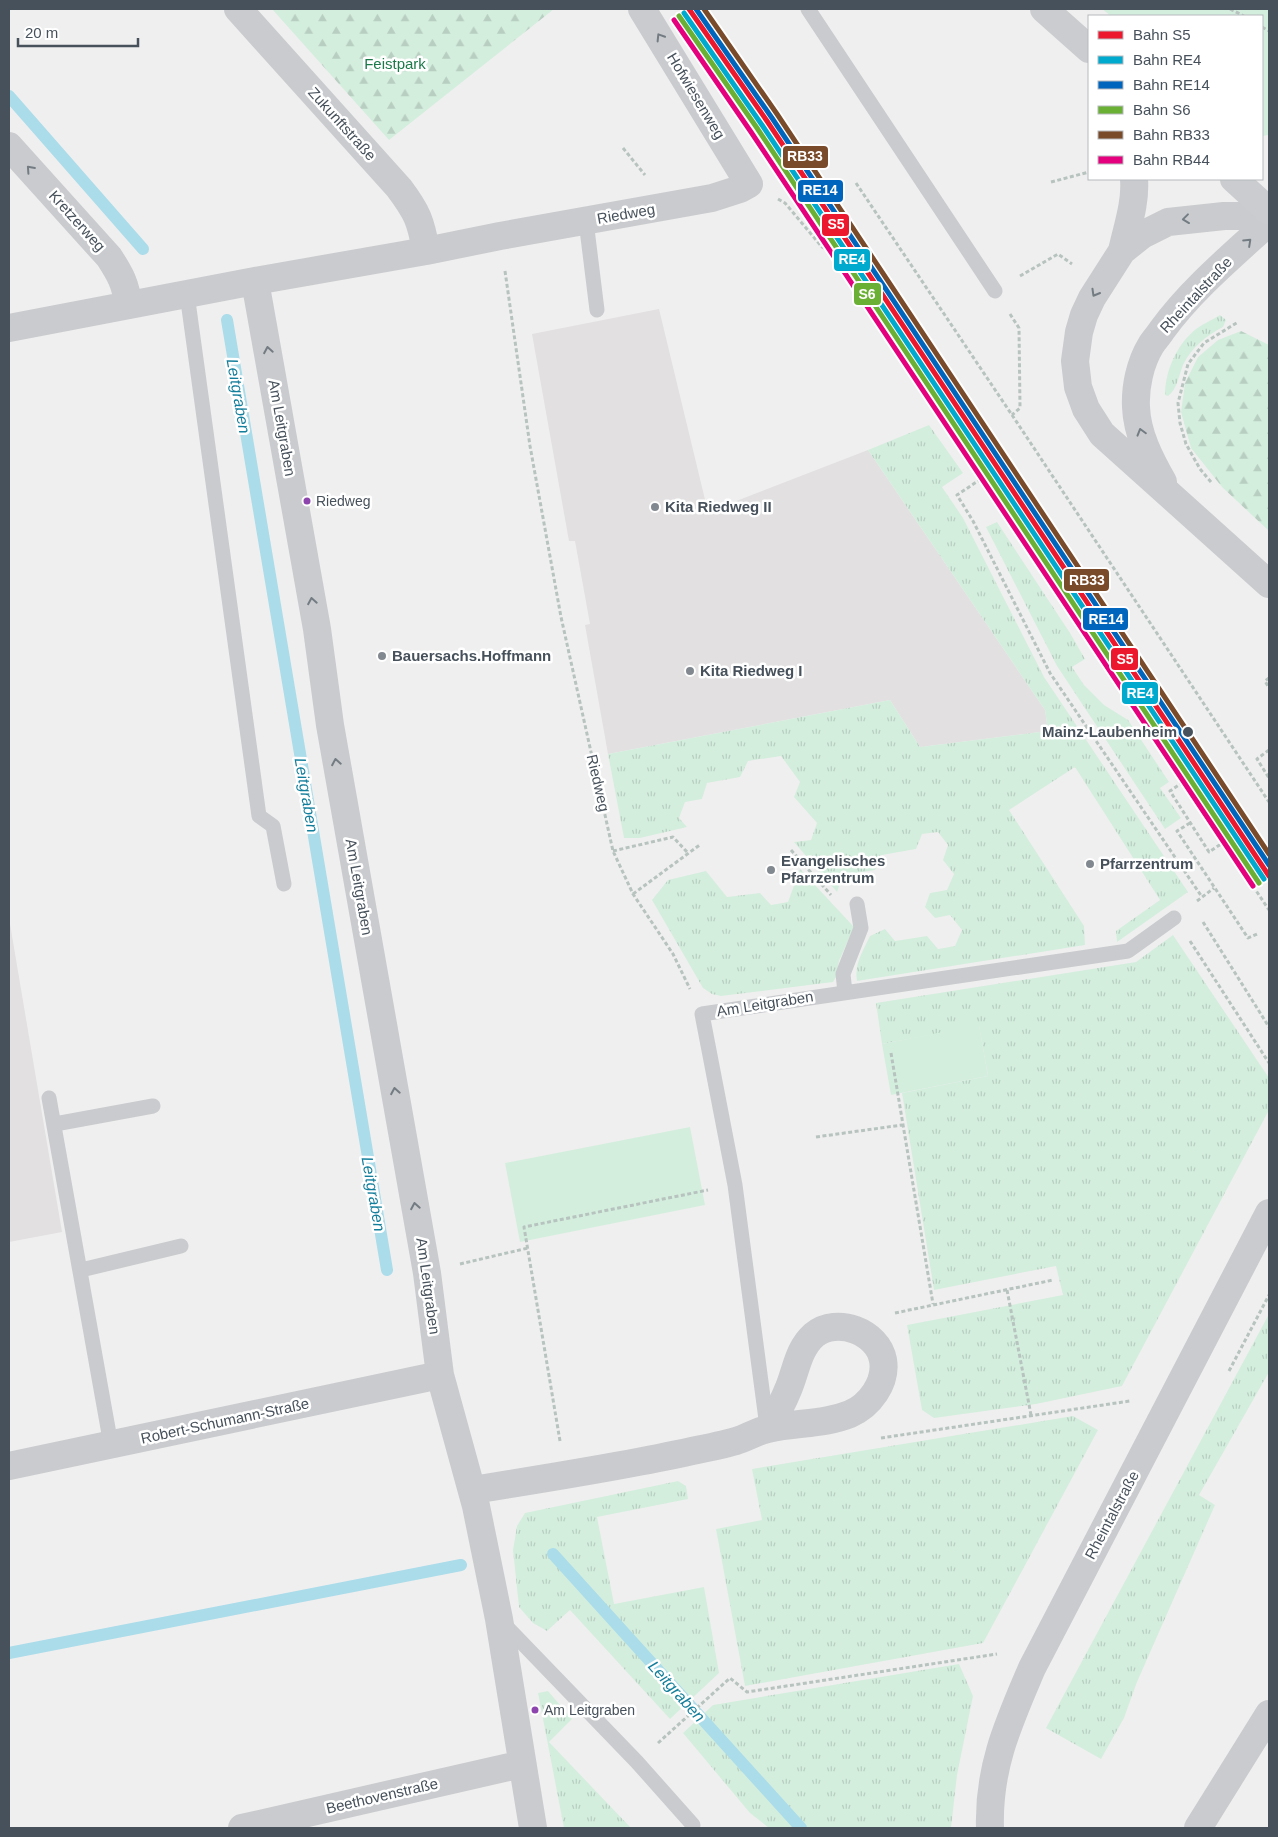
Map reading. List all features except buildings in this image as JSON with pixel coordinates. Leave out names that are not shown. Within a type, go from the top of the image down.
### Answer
[{"type":"main road","points":[[1051,15],[1088,48]]},
{"type":"main road","points":[[1235,180],[1269,211]]},
{"type":"street","name":"Zukunftstraße","points":[[238,9],[399,188],[415,210],[422,228],[426,251]]},
{"type":"street","name":"Hofwiesenweg","points":[[642,9],[749,184]]},
{"type":"street","points":[[1051,15],[1088,63]]},
{"type":"street","name":"Kretzerweg","points":[[9,146],[109,257],[121,275],[126,288],[128,305]]},
{"type":"street","points":[[1122,251],[1132,209],[1135,189],[1134,180]]},
{"type":"street","name":"Riedweg","points":[[9,328],[712,198],[749,184]]},
{"type":"street","name":"Rheintalstraße","points":[[1269,216],[1224,216],[1168,222],[1142,235],[1122,251],[1092,298],[1079,332],[1075,361],[1078,387],[1086,409],[1102,434],[1169,492],[1269,584]]},
{"type":"street","name":"Rheintalstraße","points":[[1169,492],[1152,463],[1140,431],[1136,407],[1142,365],[1151,344],[1172,317],[1203,283],[1269,222]]},
{"type":"street","name":"Am Leitgraben","points":[[255,281],[315,620],[331,734],[427,1273],[440,1375],[473,1490],[499,1620],[533,1828]]},
{"type":"street","name":"Rheintalstraße","points":[[990,1828],[989,1806],[1004,1733],[1032,1668],[1269,1213]]},
{"type":"street","points":[[473,1490],[692,1452],[737,1441],[768,1429],[834,1420],[853,1413],[868,1402],[878,1389],[883,1376],[883,1360],[878,1349],[868,1337],[853,1327],[834,1326],[815,1334],[803,1348],[788,1392],[768,1429]]},
{"type":"street","name":"Robert-Schumann-Straße","points":[[9,1466],[440,1375]]},
{"type":"street","points":[[1198,1828],[1269,1714]]},
{"type":"street","name":"Beethovenstraße","points":[[242,1828],[522,1764]]},
{"type":"lane","points":[[808,9],[995,291]]},
{"type":"lane","points":[[586,221],[597,310]]},
{"type":"lane","points":[[187,294],[259,816],[274,826],[284,884]]},
{"type":"lane","points":[[845,992],[843,974],[861,928],[857,904]]},
{"type":"lane","name":"Am Leitgraben","points":[[768,1429],[735,1185],[702,1014],[1128,951],[1174,918]]},
{"type":"lane","points":[[50,1098],[111,1445]]},
{"type":"lane","points":[[55,1124],[153,1106]]},
{"type":"lane","points":[[81,1270],[180,1246]]},
{"type":"lane","points":[[499,1620],[637,1762],[693,1825]]},
{"type":"path","points":[[1230,9],[1242,15]]},
{"type":"path","points":[[1051,182],[1088,172]]},
{"type":"path","points":[[856,183],[1269,802]]},
{"type":"path","points":[[749,184],[785,203],[822,247],[835,253],[981,479],[1269,910]]},
{"type":"path","name":"Riedweg","points":[[500,236],[530,446],[561,617],[613,851],[633,894],[672,954],[702,1014]]},
{"type":"path","points":[[1012,415],[1020,408],[1019,328],[995,291],[1058,254],[1076,266]]},
{"type":"path","points":[[1212,482],[1200,468],[1186,444],[1180,423],[1178,403],[1188,364],[1204,343],[1238,322]]},
{"type":"path","points":[[981,479],[957,495],[973,521],[1050,673],[1202,897]]},
{"type":"path","points":[[1269,678],[1265,681],[1269,688]]},
{"type":"path","points":[[1269,750],[1257,759],[1269,778]]},
{"type":"path","points":[[1183,782],[1170,791],[1208,852],[1224,842]]},
{"type":"path","points":[[1190,823],[1177,831],[1248,938],[1257,934]]},
{"type":"path","points":[[613,851],[673,837],[688,853]]},
{"type":"path","points":[[633,894],[701,844]]},
{"type":"path","points":[[791,850],[861,928]]},
{"type":"path","points":[[1192,905],[1214,888]]},
{"type":"path","points":[[1174,918],[1269,1063]]},
{"type":"path","points":[[1202,921],[1269,1027]]},
{"type":"path","points":[[891,1053],[933,1304]]},
{"type":"path","points":[[816,1137],[902,1125]]},
{"type":"path","points":[[565,1474],[524,1227],[735,1185]]},
{"type":"path","points":[[427,1273],[528,1248]]},
{"type":"path","points":[[868,1337],[896,1312],[1053,1280]]},
{"type":"path","points":[[1007,1290],[1031,1416]]},
{"type":"path","points":[[918,1431],[1130,1401]]},
{"type":"path","points":[[676,1727],[730,1678],[747,1692],[997,1654]]},
{"type":"shaded area","points":[[659,309],[708,512],[868,450],[1045,710],[1048,731],[920,747],[890,700],[608,754],[585,625],[590,624],[575,541],[569,541],[532,334]]},
{"type":"shaded area","points":[[9,918],[62,1232],[9,1242]]},
{"type":"green space","name":"Feistpark","points":[[272,9],[554,9],[389,140]]},
{"type":"green space","points":[[1102,9],[1269,9],[1269,135],[1263,136],[1263,15],[1110,15]]},
{"type":"green space","points":[[1220,315],[1226,320],[1223,327],[1205,338],[1195,348],[1183,365],[1174,390],[1168,396],[1165,395],[1167,377],[1173,359],[1183,342],[1196,329]]},
{"type":"green space","points":[[1241,331],[1269,345],[1269,531],[1222,487],[1191,448],[1181,412],[1185,383],[1198,357],[1218,340]]},
{"type":"green space","points":[[929,425],[963,473],[942,487],[963,518],[1044,677],[1188,892],[1117,942],[1116,931],[1160,900],[1075,767],[1009,810],[1084,926],[1085,945],[857,981],[858,963],[870,936],[885,929],[895,941],[927,936],[938,949],[955,946],[962,930],[950,915],[935,918],[925,907],[930,893],[947,890],[954,874],[943,860],[948,845],[938,832],[922,834],[916,849],[882,855],[875,870],[843,875],[837,892],[794,842],[811,840],[817,823],[794,797],[800,782],[781,756],[748,761],[740,777],[707,783],[702,799],[685,802],[679,818],[687,827],[640,838],[624,838],[608,754],[890,700],[920,747],[1048,731],[1045,710],[868,450]]},
{"type":"green space","points":[[997,522],[1085,659],[1072,667],[1084,685],[1104,705],[1128,720],[1169,782],[1160,788],[1181,818],[1165,829],[1057,666],[986,527]]},
{"type":"green space","points":[[800,869],[854,927],[839,961],[836,977],[833,982],[721,996],[712,994],[703,988],[652,900],[668,880],[706,871],[727,897],[760,893],[771,905],[788,902]]},
{"type":"green space","points":[[1173,935],[1269,1078],[1269,1110],[1122,1386],[1036,1404],[934,1418],[922,1410],[907,1325],[1063,1295],[1056,1266],[934,1290],[902,1093],[988,1076],[979,1026],[882,1044],[876,1003],[1136,962]]},
{"type":"green space","points":[[979,1025],[988,1076],[891,1095],[882,1044]]},
{"type":"green space","points":[[690,1127],[705,1205],[520,1242],[505,1163]]},
{"type":"green space","points":[[1269,1314],[1269,1372],[1199,1495],[1215,1505],[1137,1682],[1124,1718],[1101,1759],[1046,1728]]},
{"type":"green space","points":[[1073,1416],[1098,1430],[983,1643],[745,1686],[716,1529],[762,1520],[752,1469]]},
{"type":"green space","points":[[678,1481],[686,1486],[688,1499],[597,1517],[614,1604],[704,1587],[719,1673],[670,1719],[570,1610],[547,1631],[533,1623],[519,1607],[513,1550],[517,1526],[525,1513]]},
{"type":"green space","points":[[959,1664],[973,1696],[957,1775],[951,1828],[769,1828],[750,1813],[683,1733],[713,1705]]},
{"type":"green space","points":[[548,1691],[572,1719],[549,1742],[631,1828],[564,1828],[538,1693]]},
{"type":"waterway","name":"Leitgraben","points":[[9,96],[143,249]]},
{"type":"waterway","name":"Leitgraben","points":[[227,320],[387,1270]]},
{"type":"waterway","name":"Leitgraben","points":[[553,1554],[801,1828]]},
{"type":"waterway","points":[[9,1653],[461,1565]]},
{"type":"rail line","name":"S5","points":[[689,9],[767,121],[1269,876]]},
{"type":"rail line","name":"RE14","points":[[696,9],[772,118],[1269,865]]},
{"type":"rail line","name":"RB33","points":[[704,9],[777,114],[1269,854]]},
{"type":"rail line","name":"RE4","points":[[684,13],[762,125],[1264,879]]},
{"type":"rail line","name":"S6","points":[[679,16],[757,128],[1259,883]]},
{"type":"rail line","name":"RB44","points":[[674,20],[751,132],[1253,886]]},
{"type":"place","name":"Riedweg","points":[[307,501]]},
{"type":"place","name":"Kita Riedweg II","points":[[655,507]]},
{"type":"place","name":"Bauersachs.Hoffmann","points":[[382,656]]},
{"type":"place","name":"Kita Riedweg I","points":[[690,671]]},
{"type":"place","name":"Mainz-Laubenheim","points":[[1188,732]]},
{"type":"place","name":"Pfarrzentrum","points":[[1090,864]]},
{"type":"place","name":"Evangelisches Pfarrzentrum","points":[[771,870]]},
{"type":"place","name":"Am Leitgraben","points":[[535,1710]]}]
